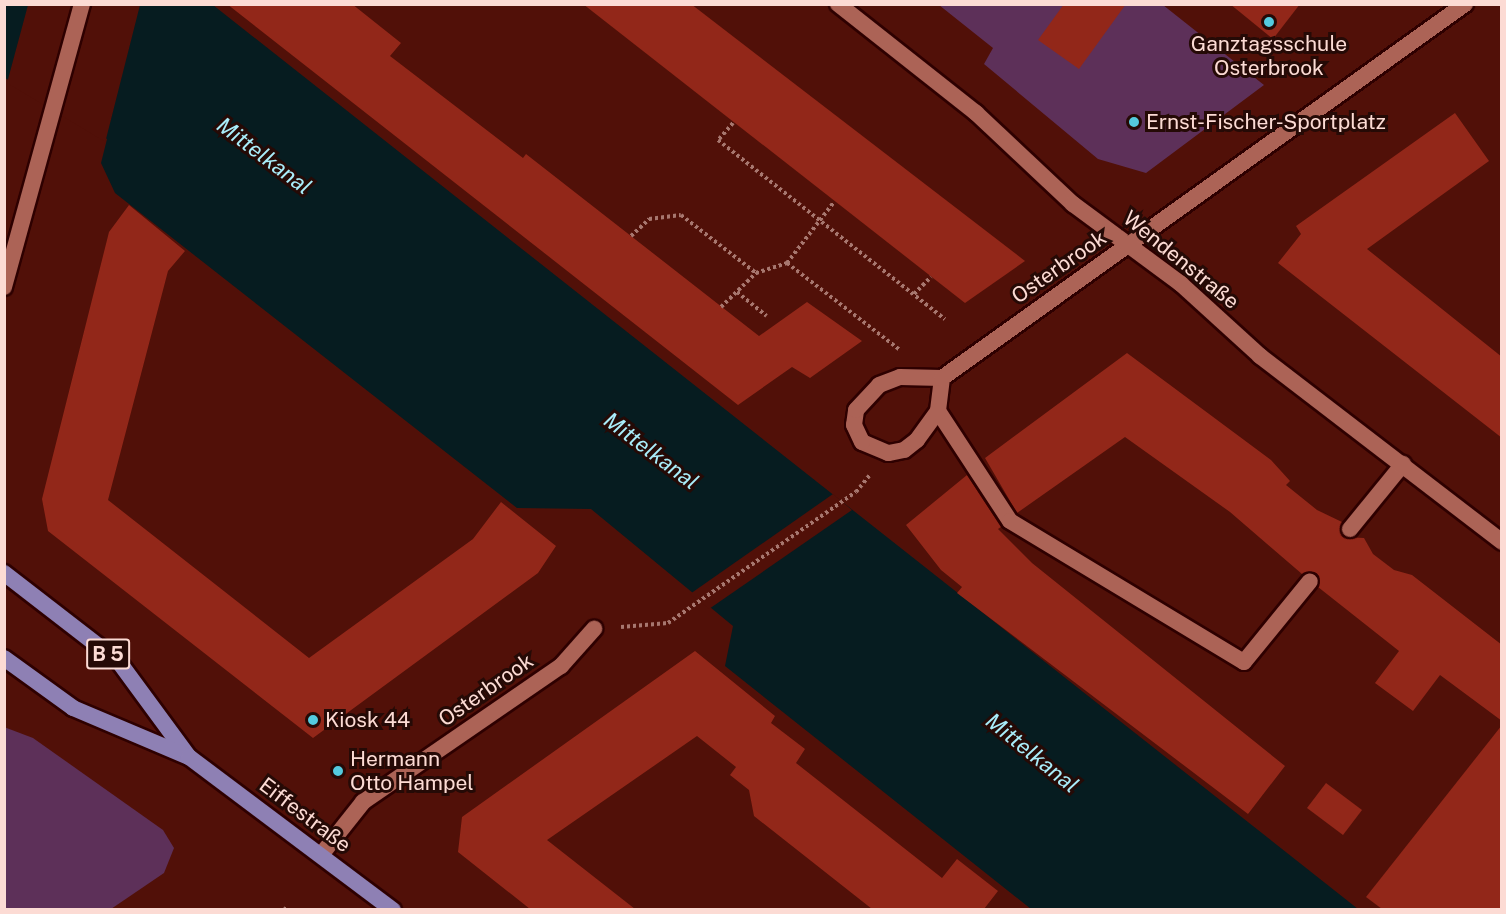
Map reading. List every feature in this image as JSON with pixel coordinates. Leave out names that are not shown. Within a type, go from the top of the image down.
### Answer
[{"type":"main road","name":"Eiffestraße","points":[[4,573],[119,662],[189,757]]},
{"type":"main road","name":"Eiffestraße","points":[[4,658],[73,708],[189,757],[393,909]]},
{"type":"street","points":[[4,287],[54,116],[82,4]]},
{"type":"street","name":"Wendenstraße","points":[[838,4],[976,113],[1074,204],[1181,284],[1260,356],[1500,539]]},
{"type":"street","name":"Osterbrook","points":[[942,378],[1465,4]]},
{"type":"street","points":[[922,376],[942,378],[938,411],[917,440],[904,450],[888,453],[862,442],[854,425],[856,410],[879,385],[922,376]]},
{"type":"street","points":[[938,411],[1010,520],[1244,662],[1310,581]]},
{"type":"street","points":[[1350,529],[1403,464]]},
{"type":"street","name":"Osterbrook","points":[[321,855],[363,802],[561,666],[594,629]]},
{"type":"path","points":[[733,123],[718,140],[945,319]]},
{"type":"path","points":[[721,308],[756,273],[787,263],[834,202]]},
{"type":"path","points":[[631,236],[649,219],[681,214],[756,273]]},
{"type":"path","points":[[787,263],[901,350],[922,376]]},
{"type":"path","points":[[914,294],[931,277]]},
{"type":"path","points":[[737,292],[767,316]]},
{"type":"path","points":[[594,629],[668,623],[856,492]]},
{"type":"shaded area","name":"Ernst-Fischer-Sportplatz","points":[[939,5],[1163,5],[1264,85],[1146,173],[1098,159],[984,64],[993,48]]},
{"type":"shaded area","points":[[4,727],[33,738],[163,830],[174,848],[164,873],[111,909],[5,909]]},
{"type":"water","name":"Mittelkanal","points":[[5,5],[213,5],[1358,909],[1031,909],[725,666],[733,626],[591,509],[517,508],[115,193],[101,163],[107,139],[5,78]]},
{"type":"pier","points":[[28,5],[140,5],[104,147],[104,141],[7,83]]},
{"type":"pier","points":[[833,494],[852,510],[709,609],[690,594]]},
{"type":"building","points":[[227,4],[352,4],[401,43],[390,56],[523,158],[526,154],[759,336],[807,302],[862,341],[810,378],[792,367],[738,405]]},
{"type":"building","points":[[583,4],[691,4],[1025,261],[965,303]]},
{"type":"building","points":[[1064,4],[1126,4],[1079,69],[1038,40]]},
{"type":"building","name":"Ganztagsschule Osterbrook","points":[[1230,4],[1300,4],[1273,39]]},
{"type":"building","points":[[1455,113],[1489,161],[1367,249],[1502,357],[1502,438],[1278,263],[1301,234],[1296,226]]},
{"type":"building","points":[[129,205],[185,251],[168,271],[108,500],[309,658],[473,539],[501,502],[556,546],[538,573],[313,738],[48,531],[42,499],[109,232]]},
{"type":"building","points":[[1127,353],[1271,460],[1290,481],[1286,485],[1317,510],[1342,522],[1344,537],[1364,538],[1373,554],[1394,570],[1412,575],[1502,645],[1502,721],[1440,675],[1413,711],[1375,683],[1399,651],[1318,587],[1316,573],[1302,574],[1230,512],[1125,437],[1017,513],[985,458]]},
{"type":"building","points":[[967,475],[1001,527],[998,529],[1032,563],[1285,766],[1248,814],[957,593],[962,587],[941,570],[906,525]]},
{"type":"building","points":[[695,651],[775,716],[771,723],[805,749],[796,763],[942,878],[957,859],[998,891],[984,909],[872,909],[754,816],[749,790],[730,775],[736,767],[697,736],[547,840],[635,909],[530,909],[458,852],[462,817]]},
{"type":"building","points":[[1502,725],[1502,909],[1382,909],[1366,897]]},
{"type":"building","points":[[1326,783],[1362,810],[1343,835],[1307,808]]},
{"type":"place","name":"Ganztagsschule Osterbrook","points":[[1269,22]]},
{"type":"place","name":"Ernst-Fischer-Sportplatz","points":[[1134,122]]},
{"type":"place","name":"Kiosk 44","points":[[313,720]]},
{"type":"place","name":"Hermann Otto Hampel","points":[[338,771]]}]
